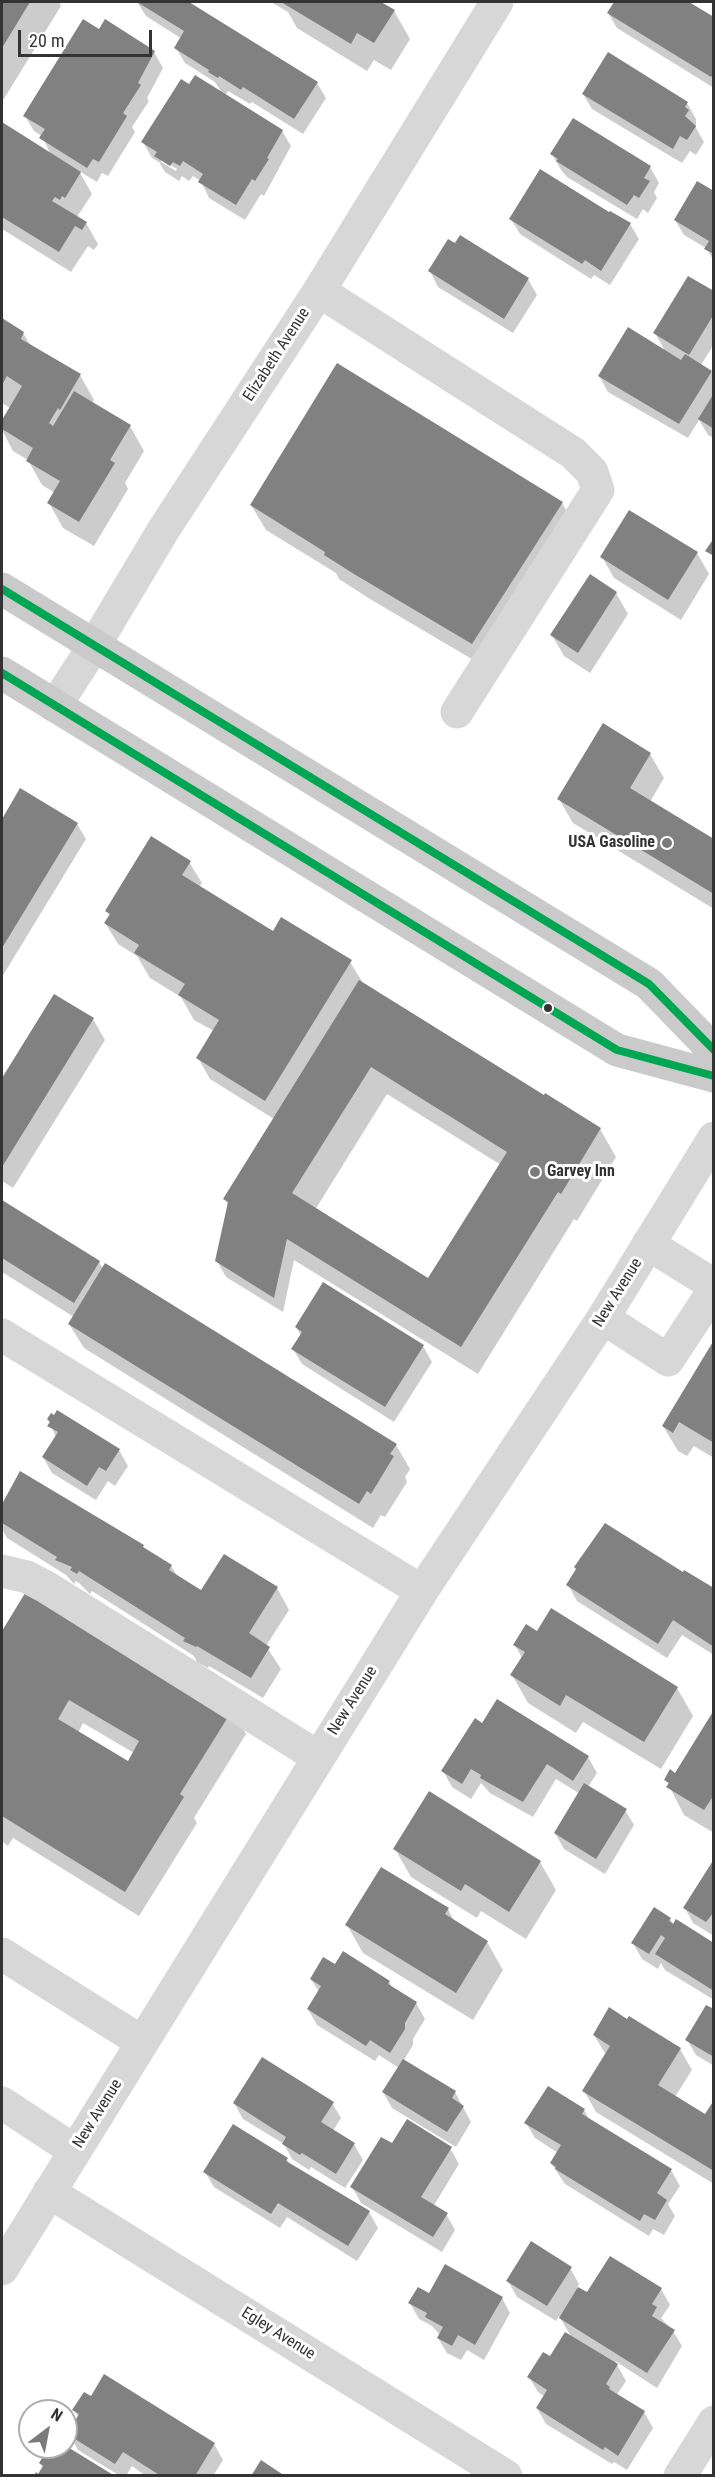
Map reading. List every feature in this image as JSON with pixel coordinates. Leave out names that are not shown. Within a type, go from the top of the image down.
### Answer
[{"type":"main road","points":[[2,589],[649,984],[714,1052]]},
{"type":"main road","points":[[2,673],[617,1050],[714,1076]]},
{"type":"street","name":"Elizabeth Avenue","points":[[55,706],[94,646],[157,539],[319,291],[497,2]]},
{"type":"street","points":[[319,291],[573,453],[592,472],[598,490],[457,712]]},
{"type":"street","name":"New Avenue","points":[[2,2269],[422,1591],[603,1318],[714,1138]]},
{"type":"street","points":[[648,1244],[714,1285]]},
{"type":"street","points":[[603,1318],[669,1360],[714,1290]]},
{"type":"street","points":[[2,1335],[422,1591]]},
{"type":"street","points":[[3,1571],[46,1587],[318,1757]]},
{"type":"street","points":[[2,1954],[142,2043]]},
{"type":"street","points":[[2,2103],[75,2151]]},
{"type":"street","name":"Egley Avenue","points":[[49,2192],[506,2475]]},
{"type":"street","points":[[680,2475],[714,2422]]},
{"type":"building","points":[[2,2],[30,2],[2,48]]},
{"type":"building","points":[[137,2],[189,2],[318,82],[294,119],[243,87],[241,90],[219,76],[218,78],[174,48],[184,31]]},
{"type":"building","points":[[281,2],[381,2],[395,10],[374,43],[357,33],[351,44]]},
{"type":"building","points":[[614,2],[689,2],[714,17],[714,73],[711,77],[607,13]]},
{"type":"building","points":[[83,19],[99,29],[105,19],[155,51],[138,83],[141,85],[123,113],[127,116],[99,162],[93,159],[87,168],[39,138],[45,129],[23,116]]},
{"type":"building","points":[[608,52],[688,102],[685,107],[689,110],[685,116],[696,126],[687,140],[680,136],[673,149],[582,94]]},
{"type":"building","points":[[195,75],[283,130],[267,158],[269,159],[255,181],[252,179],[236,205],[198,182],[203,174],[183,161],[180,166],[173,162],[170,166],[154,156],[157,152],[141,142],[181,79],[189,84]]},
{"type":"building","points":[[573,118],[651,166],[644,178],[650,181],[639,198],[634,195],[627,205],[556,161],[558,159],[550,154]]},
{"type":"building","points":[[2,122],[81,172],[65,198],[62,196],[60,200],[55,197],[52,201],[87,222],[82,230],[75,226],[59,252],[2,217]]},
{"type":"building","points":[[540,169],[631,223],[601,271],[585,260],[582,264],[509,219]]},
{"type":"building","points":[[697,181],[714,191],[714,254],[704,249],[709,241],[674,220]]},
{"type":"building","points":[[460,235],[529,278],[504,319],[428,271],[448,239],[455,243]]},
{"type":"building","points":[[688,276],[714,291],[714,314],[689,355],[653,333]]},
{"type":"building","points":[[2,318],[24,332],[21,339],[81,374],[60,410],[58,408],[49,423],[53,426],[74,391],[131,425],[110,460],[115,463],[79,522],[47,503],[60,481],[26,461],[33,448],[2,429],[2,420],[22,386],[7,376],[2,385]]},
{"type":"building","points":[[628,327],[681,360],[685,354],[712,371],[679,424],[598,376]]},
{"type":"building","points":[[337,363],[563,502],[472,644],[354,574],[324,555],[325,552],[250,505]]},
{"type":"building","points":[[714,393],[714,429],[698,419]]},
{"type":"building","points":[[629,510],[698,552],[668,600],[600,557]]},
{"type":"building","points":[[714,538],[714,556],[705,551]]},
{"type":"building","points":[[590,574],[617,592],[578,653],[550,635]]},
{"type":"building","points":[[603,723],[651,753],[630,788],[714,839],[714,894],[557,799]]},
{"type":"building","points":[[20,788],[78,823],[2,948],[2,819]]},
{"type":"building","points":[[151,836],[191,861],[182,875],[273,931],[281,917],[352,960],[265,1101],[196,1058],[219,1020],[178,995],[185,984],[134,953],[139,945],[104,923],[110,914],[105,911]]},
{"type":"building","name":"Garvey Inn","points":[[359,980],[601,1128],[561,1194],[558,1192],[461,1347],[287,1239],[274,1298],[215,1261],[228,1202],[223,1199]],"holes":[[[371,1067],[507,1152],[428,1278],[292,1193]]]},
{"type":"building","points":[[54,994],[94,1018],[2,1167],[2,1078]]},
{"type":"building","points":[[2,1200],[100,1261],[74,1303],[2,1258]]},
{"type":"building","points":[[105,1263],[397,1444],[390,1454],[394,1456],[371,1494],[367,1491],[359,1504],[68,1324]]},
{"type":"building","points":[[323,1282],[424,1345],[385,1407],[291,1349],[302,1332],[295,1327]]},
{"type":"building","points":[[714,1340],[714,1443],[679,1422],[673,1433],[662,1426]]},
{"type":"building","points":[[57,1410],[120,1449],[106,1471],[99,1467],[87,1486],[42,1457],[58,1432],[47,1426],[50,1422],[47,1419]]},
{"type":"building","points":[[20,1471],[144,1545],[143,1547],[172,1565],[169,1570],[201,1590],[224,1554],[278,1587],[249,1633],[270,1647],[251,1678],[197,1646],[183,1641],[185,1638],[79,1571],[77,1574],[70,1570],[72,1567],[55,1560],[57,1557],[2,1523],[2,1504]]},
{"type":"building","points":[[605,1523],[683,1572],[684,1570],[714,1588],[714,1647],[673,1620],[658,1644],[566,1585],[576,1569],[574,1567]]},
{"type":"building","points":[[30,1585],[233,1709],[180,1794],[184,1797],[125,1892],[2,1816],[2,1631]],"holes":[[[69,1700],[139,1741],[128,1761],[58,1719]]]},
{"type":"building","points":[[551,1608],[678,1687],[644,1742],[566,1695],[560,1706],[510,1675],[525,1652],[513,1645],[526,1624],[537,1631]]},
{"type":"building","points":[[497,1699],[589,1756],[573,1781],[547,1764],[523,1802],[480,1778],[481,1775],[471,1769],[462,1784],[441,1771],[475,1718],[482,1723]]},
{"type":"building","points":[[714,1710],[714,1795],[704,1810],[666,1787],[669,1783],[664,1780],[670,1769],[675,1773]]},
{"type":"building","points":[[584,1783],[627,1809],[596,1859],[554,1833]]},
{"type":"building","points":[[429,1791],[541,1861],[509,1912],[465,1884],[461,1891],[393,1849]]},
{"type":"building","points":[[714,1859],[714,1912],[706,1922],[683,1908]]},
{"type":"building","points":[[381,1867],[449,1908],[445,1914],[488,1941],[456,1993],[345,1925]]},
{"type":"building","points":[[654,1907],[671,1918],[669,1921],[673,1924],[676,1919],[714,1943],[714,1991],[655,1954],[665,1938],[661,1935],[649,1954],[631,1943]]},
{"type":"building","points":[[343,1951],[390,1981],[388,1984],[417,2002],[405,2023],[405,2029],[390,2053],[370,2040],[366,2046],[307,2009],[321,1986],[310,1979],[323,1957],[335,1964]]},
{"type":"building","points":[[706,2005],[714,2009],[714,2057],[685,2040]]},
{"type":"building","points":[[609,2007],[627,2019],[629,2016],[681,2048],[658,2085],[705,2114],[714,2100],[714,2171],[582,2091],[610,2046],[593,2035]]},
{"type":"building","points":[[262,2057],[334,2102],[321,2122],[355,2143],[336,2174],[302,2153],[300,2155],[282,2144],[286,2137],[233,2103]]},
{"type":"building","points":[[403,2059],[456,2091],[452,2098],[464,2106],[447,2132],[382,2092]]},
{"type":"building","points":[[548,2086],[585,2109],[582,2114],[672,2169],[657,2193],[667,2200],[655,2220],[644,2214],[640,2221],[555,2169],[556,2167],[550,2163],[561,2145],[524,2123]]},
{"type":"building","points":[[407,2119],[452,2147],[421,2197],[448,2213],[433,2237],[350,2187],[381,2137],[392,2143]]},
{"type":"building","points":[[233,2124],[288,2158],[286,2161],[370,2211],[348,2246],[278,2203],[271,2214],[203,2172]]},
{"type":"building","points":[[531,2241],[572,2267],[547,2306],[506,2281]]},
{"type":"building","points":[[610,2256],[662,2288],[652,2304],[657,2307],[652,2316],[675,2330],[647,2373],[559,2318],[578,2287],[587,2292]]},
{"type":"building","points":[[445,2264],[503,2297],[475,2345],[458,2335],[452,2346],[437,2338],[443,2327],[425,2317],[427,2313],[408,2303],[418,2287],[429,2293]]},
{"type":"building","points":[[565,2332],[618,2364],[606,2384],[610,2387],[609,2389],[645,2411],[618,2456],[605,2447],[603,2450],[536,2408],[547,2390],[527,2377],[543,2352],[550,2356]]},
{"type":"building","points":[[104,2374],[215,2443],[195,2476],[161,2476],[123,2452],[115,2464],[78,2441],[78,2401],[84,2392],[91,2396]]},
{"type":"building","points":[[78,2453],[115,2476],[34,2476],[43,2466],[39,2463],[42,2459],[78,2459]]},
{"type":"building","points":[[261,2460],[285,2476],[251,2476]]},
{"type":"transit line","points":[[2,589],[649,984],[714,1050]]},
{"type":"transit line","points":[[2,673],[617,1050],[714,1076]]},
{"type":"place","name":"USA Gasoline","points":[[667,843]]},
{"type":"place","name":"Garvey Inn","points":[[535,1172]]}]
